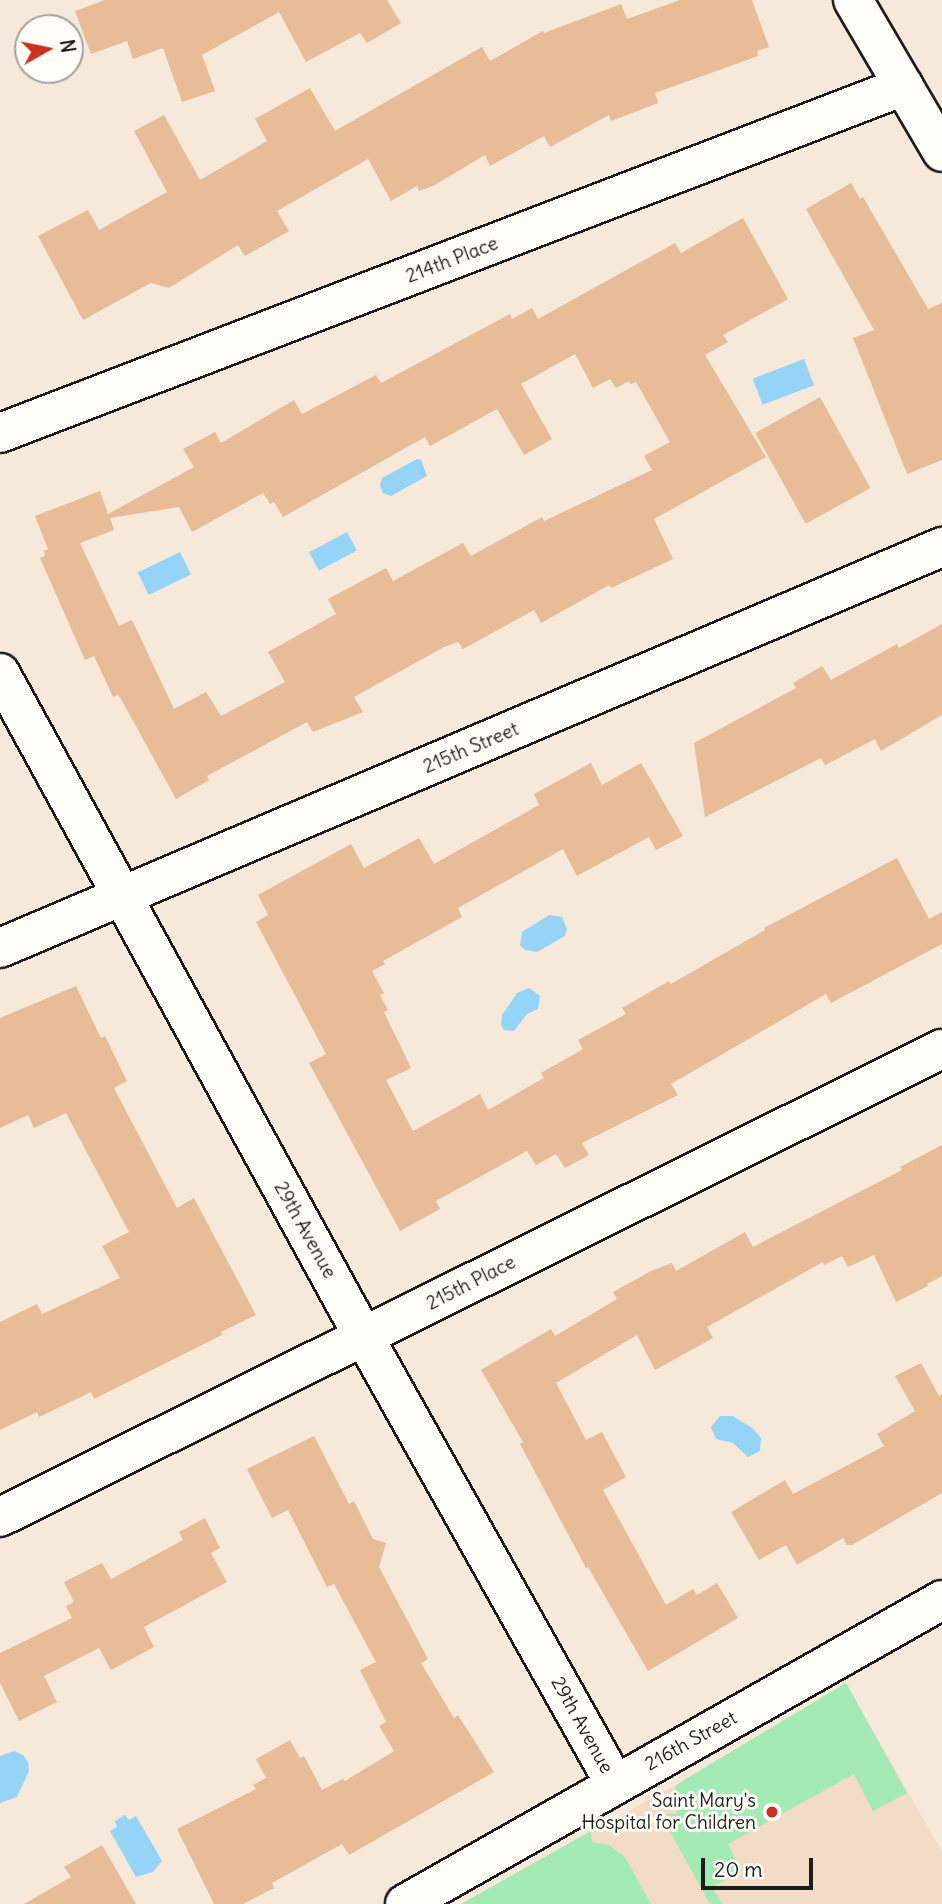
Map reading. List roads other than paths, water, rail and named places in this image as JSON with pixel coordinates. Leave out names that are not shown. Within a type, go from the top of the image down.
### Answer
[{"type":"street","points":[[853,0],[942,152]]},
{"type":"street","name":"214th Place","points":[[0,433],[904,86]]},
{"type":"street","name":"215th Street","points":[[0,948],[942,547]]},
{"type":"street","name":"29th Avenue","points":[[0,673],[364,1337],[615,1784]]},
{"type":"street","name":"215th Place","points":[[0,1517],[942,1049]]},
{"type":"street","name":"216th Street","points":[[405,1904],[942,1600]]},
{"type":"water","points":[[804,359],[814,385],[763,405],[753,379]]},
{"type":"water","points":[[417,459],[421,460],[427,476],[391,496],[383,493],[380,485],[382,478]]},
{"type":"water","points":[[347,532],[357,551],[319,571],[309,552]]},
{"type":"water","points":[[180,552],[191,574],[149,595],[138,573]]},
{"type":"water","points":[[549,915],[562,917],[567,929],[565,936],[537,952],[525,950],[520,945],[522,932]]},
{"type":"water","points":[[529,988],[540,996],[538,1009],[527,1014],[514,1031],[504,1030],[501,1025],[502,1015],[517,993]]},
{"type":"water","points":[[720,1416],[733,1416],[752,1428],[761,1438],[760,1451],[748,1457],[733,1443],[716,1439],[711,1427]]},
{"type":"water","points":[[14,1751],[23,1755],[28,1762],[29,1771],[17,1797],[0,1803],[0,1756]]},
{"type":"water","points":[[125,1815],[129,1820],[136,1816],[162,1861],[153,1872],[136,1877],[110,1831],[117,1827],[115,1821]]},
{"type":"place","name":"Saint Mary's Hospital for Children","points":[[772,1812]]}]
